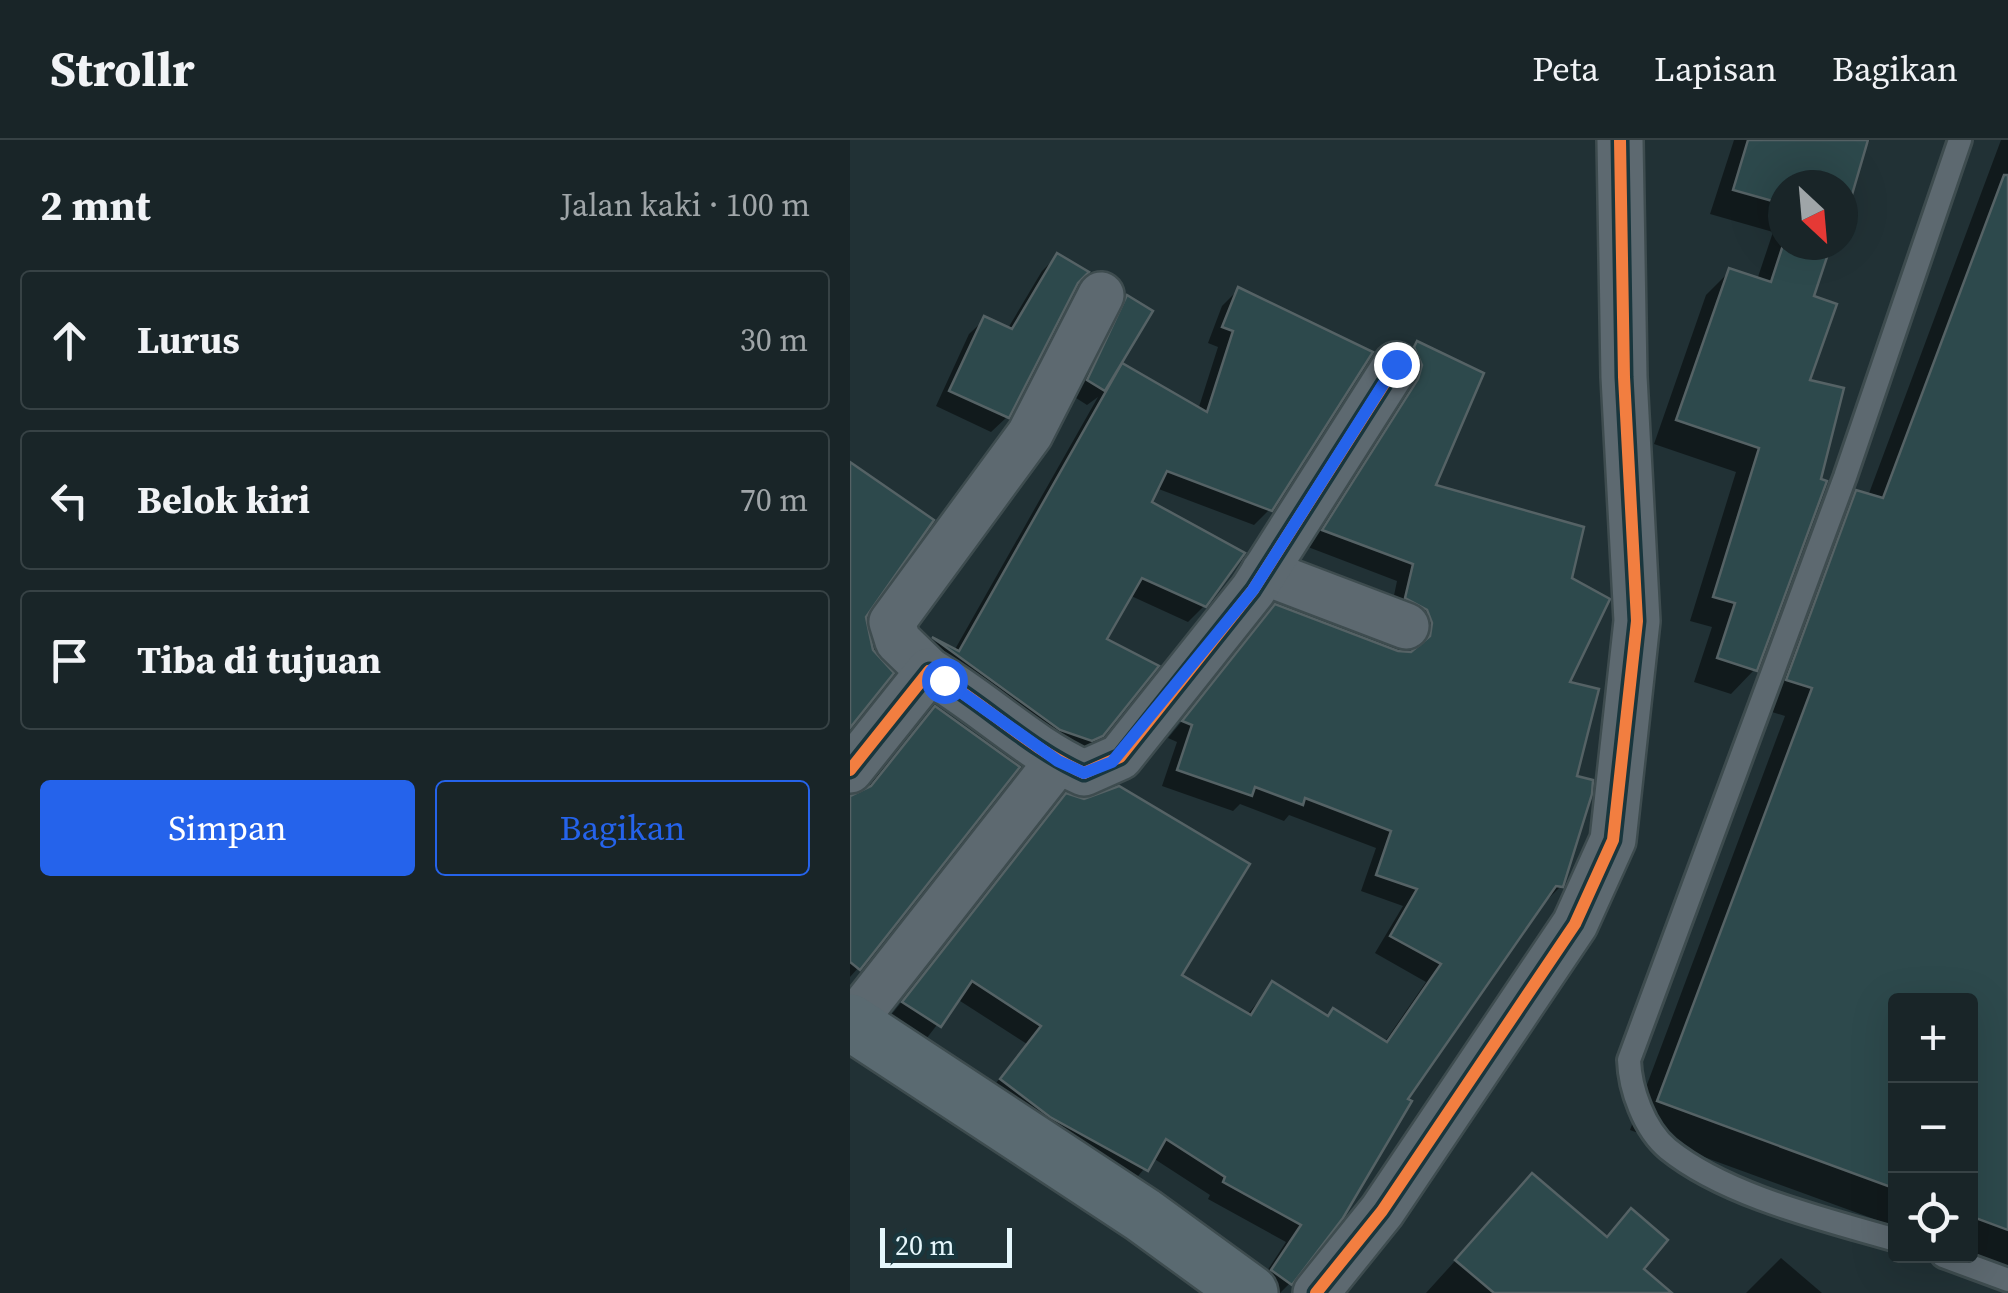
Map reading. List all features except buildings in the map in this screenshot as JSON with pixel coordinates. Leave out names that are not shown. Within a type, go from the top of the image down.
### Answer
[{"type":"main road","points":[[851,1023],[1143,1214],[1250,1293]]},
{"type":"street","points":[[1316,1293],[1382,1211],[1575,924],[1614,840],[1638,621],[1624,377],[1620,140]]},
{"type":"street","points":[[1101,295],[1030,434],[892,622],[898,640],[929,671],[1008,722],[1058,761],[1084,773],[1120,757],[1264,572],[1396,364]]},
{"type":"street","points":[[1264,572],[1406,626]]},
{"type":"street","points":[[850,770],[929,671]]},
{"type":"street","points":[[851,1023],[1058,761]]},
{"type":"lane","points":[[1888,1238],[1798,1211],[1705,1173],[1664,1147],[1630,1088],[1629,1060],[1845,476],[1960,140]]},
{"type":"lane","points":[[1962,1263],[2008,1280]]},
{"type":"cycle path","points":[[1316,1293],[1382,1211],[1575,924],[1613,840],[1637,621],[1624,377],[1620,140]]},
{"type":"cycle path","points":[[850,770],[929,671],[1044,751],[1084,773],[1120,757],[1253,590],[1396,365]]},
{"type":"route","points":[[944,680],[1058,761],[1084,773],[1120,757],[1253,590],[1396,364]]}]
